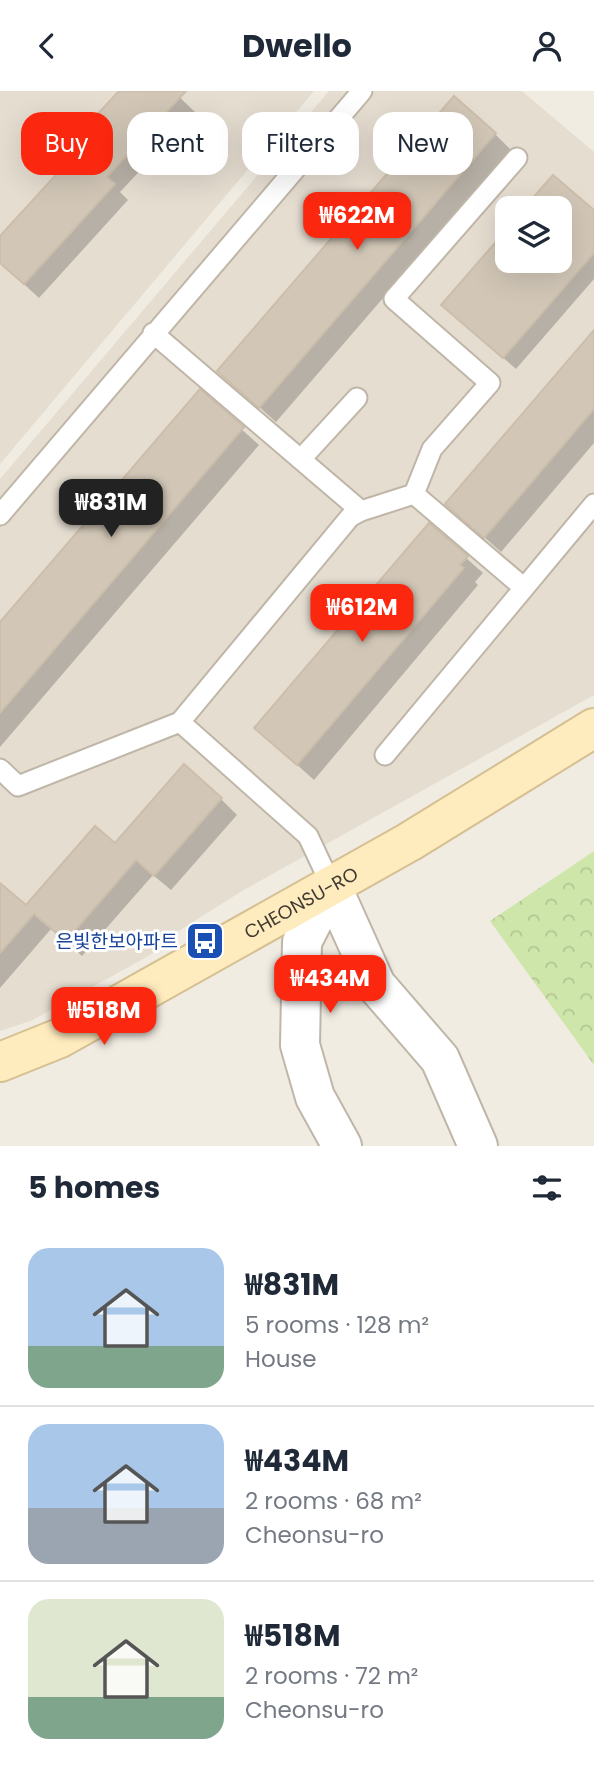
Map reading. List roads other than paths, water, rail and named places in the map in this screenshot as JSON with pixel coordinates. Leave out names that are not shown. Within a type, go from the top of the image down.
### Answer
[{"type":"street","name":"CHEONSU-RO","points":[[0,1064],[60,1038],[409,842],[594,728]]},
{"type":"street","points":[[331,885],[302,942],[300,1045],[315,1097],[342,1146]]},
{"type":"street","points":[[331,885],[376,985],[440,1059],[478,1146]]},
{"type":"lane","points":[[0,515],[362,91]]},
{"type":"lane","points":[[414,494],[432,449],[490,383],[394,299],[517,158]]},
{"type":"lane","points":[[153,333],[361,510]]},
{"type":"lane","points":[[301,459],[357,398]]},
{"type":"lane","points":[[0,769],[18,786],[180,722],[350,517],[361,510],[414,494]]},
{"type":"lane","points":[[414,494],[523,587]]},
{"type":"lane","points":[[384,755],[594,504]]},
{"type":"lane","points":[[180,722],[308,836],[331,885]]},
{"type":"place","name":"은빛한보아파트","points":[[205,941]]}]
